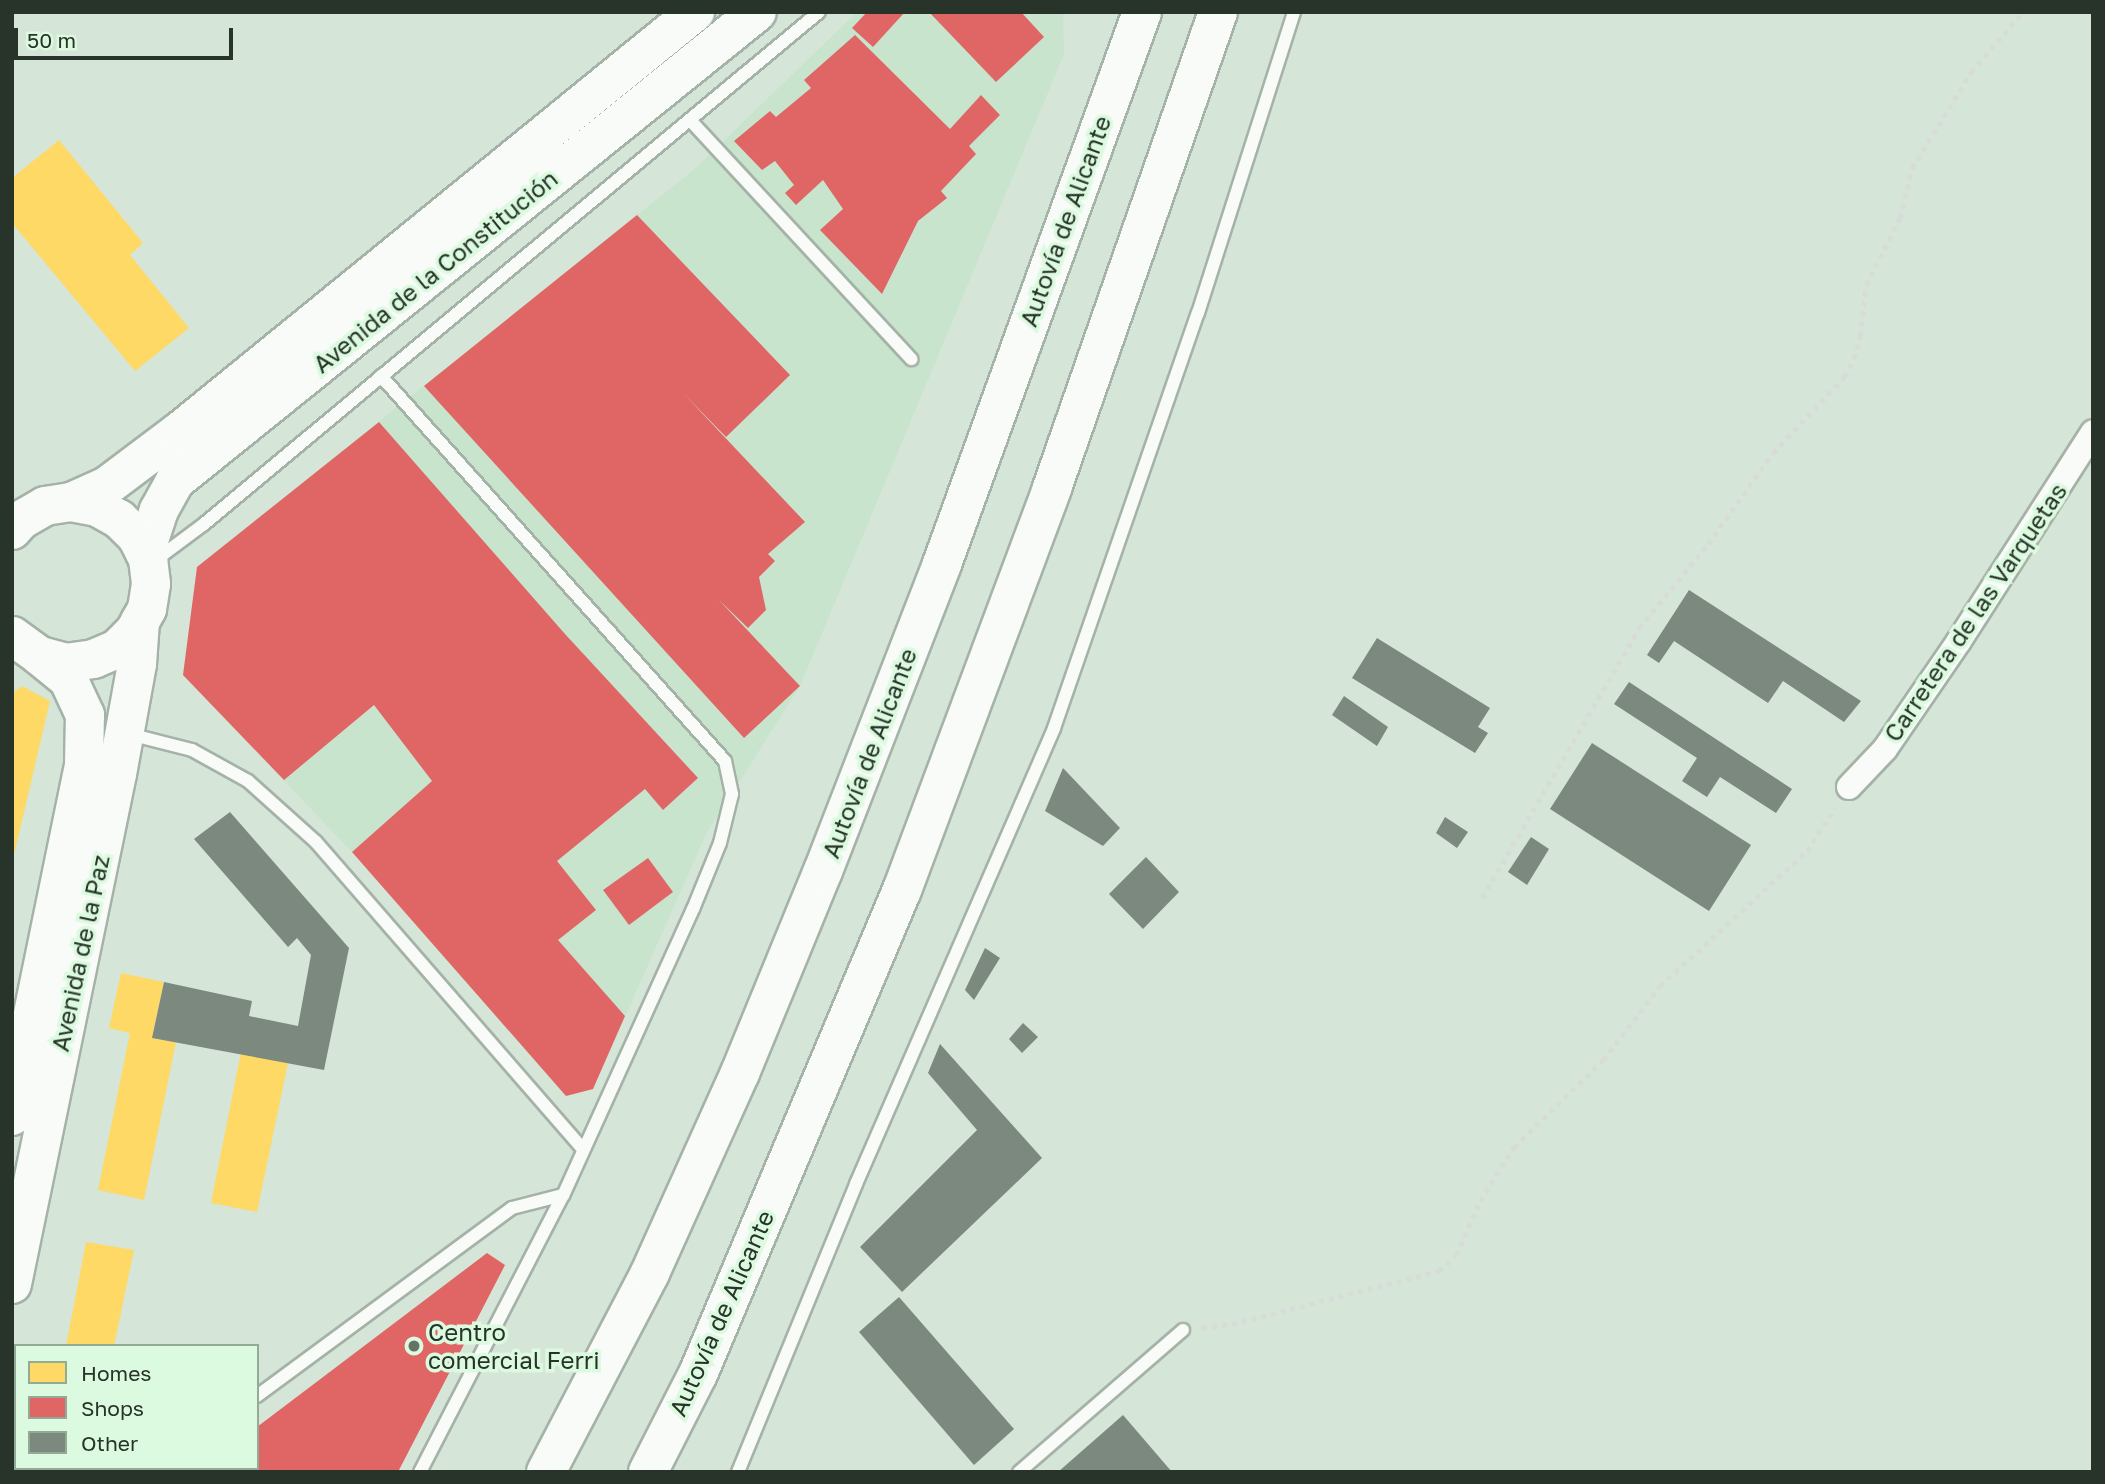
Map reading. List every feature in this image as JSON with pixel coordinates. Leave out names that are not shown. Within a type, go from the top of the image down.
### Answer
[{"type":"main road","name":"Avenida de la Constitución","points":[[12,530],[21,520],[45,506],[71,502],[107,486],[180,431],[695,12]]},
{"type":"main road","name":"Avenida de la Constitución","points":[[140,621],[146,609],[151,584],[147,559],[159,510],[175,481],[757,12]]},
{"type":"main road","points":[[1105,112],[1109,28],[1115,12]]},
{"type":"main road","name":"Autovía de Alicante","points":[[546,1472],[650,1273],[746,1060],[942,564],[1142,12]]},
{"type":"main road","name":"Autovía de Alicante","points":[[648,1472],[698,1374],[902,890],[1052,488],[1218,12]]},
{"type":"main road","points":[[71,502],[97,507],[119,519],[137,537],[147,559]]},
{"type":"main road","points":[[26,646],[67,663],[94,659],[117,649],[135,631],[140,621]]},
{"type":"main road","name":"Avenida de la Paz","points":[[12,1284],[125,733],[140,621]]},
{"type":"main road","name":"Avenida de la Paz","points":[[12,1115],[84,765],[85,715],[68,679],[26,646]]},
{"type":"street","name":"Carretera de las Varquetas","points":[[1849,787],[1885,749],[1959,641],[2093,432]]},
{"type":"lane","points":[[147,559],[381,376],[819,12]]},
{"type":"lane","points":[[737,1472],[856,1184],[1054,728],[1198,313],[1294,12]]},
{"type":"lane","points":[[690,120],[911,359]]},
{"type":"lane","points":[[381,376],[700,731],[725,761],[731,778],[729,815],[720,844],[563,1195],[420,1472]]},
{"type":"lane","points":[[125,733],[192,750],[248,781],[316,842],[583,1149]]},
{"type":"lane","points":[[259,1395],[512,1208],[563,1195]]},
{"type":"lane","points":[[1019,1472],[1183,1330]]},
{"type":"path","points":[[1482,898],[1639,628],[1708,544],[1773,453],[1844,377],[1854,359],[1860,336],[1866,285],[1900,218],[1912,168],[1971,72],[2023,12]]},
{"type":"path","points":[[1183,1330],[1232,1324],[1439,1272],[1456,1255],[1480,1201],[1514,1147],[1603,1060],[1660,986],[1807,851],[1849,787]]},
{"type":"shaded area","points":[[857,12],[1063,12],[1064,54],[800,686],[706,834],[593,1089],[566,1095],[352,852],[183,675],[197,567],[696,168]]},
{"type":"building: Homes","points":[[59,140],[143,243],[130,255],[189,328],[135,371],[12,223],[12,178]]},
{"type":"building: Homes","points":[[22,686],[50,701],[13,859],[12,694]]},
{"type":"building: Homes","points":[[121,973],[164,982],[152,1038],[176,1042],[144,1200],[98,1190],[130,1033],[109,1028]]},
{"type":"building: Homes","points":[[241,1052],[288,1063],[257,1212],[211,1203]]},
{"type":"building: Homes","points":[[86,1242],[134,1250],[114,1344],[66,1344]]},
{"type":"building: Shops","points":[[867,12],[905,12],[873,47],[852,28]]},
{"type":"building: Shops","points":[[929,12],[1021,12],[1044,37],[996,82]]},
{"type":"building: Shops","points":[[855,35],[950,129],[981,95],[1000,115],[969,146],[976,154],[941,191],[947,198],[918,221],[882,294],[820,230],[843,209],[823,180],[796,205],[785,193],[794,185],[775,161],[762,170],[734,141],[770,111],[776,117],[811,88],[804,80]]},
{"type":"building: Shops","points":[[637,215],[790,375],[726,437],[683,393],[805,522],[768,554],[775,561],[759,577],[766,610],[748,628],[719,600],[800,686],[744,738],[424,386]]},
{"type":"building: Shops","points":[[379,422],[565,634],[698,778],[663,810],[645,789],[557,861],[596,910],[558,940],[625,1016],[593,1089],[566,1096],[352,852],[432,781],[374,705],[284,780],[183,675],[197,567]]},
{"type":"building: Shops","points":[[648,858],[673,892],[629,925],[603,890]]},
{"type":"building: Shops","name":"Centro comercial Ferri","points":[[487,1253],[505,1265],[398,1472],[199,1472],[259,1470],[259,1425]]},
{"type":"building: Other","points":[[1689,590],[1861,701],[1844,722],[1783,681],[1768,703],[1674,641],[1659,663],[1647,655]]},
{"type":"building: Other","points":[[1377,638],[1490,708],[1478,727],[1488,733],[1475,753],[1352,678]]},
{"type":"building: Other","points":[[1629,682],[1792,789],[1776,813],[1720,777],[1707,797],[1682,781],[1697,758],[1614,704]]},
{"type":"building: Other","points":[[1344,696],[1388,727],[1377,746],[1332,715]]},
{"type":"building: Other","points":[[1592,743],[1751,845],[1709,911],[1550,809]]},
{"type":"building: Other","points":[[1063,768],[1120,828],[1103,846],[1045,811]]},
{"type":"building: Other","points":[[230,812],[349,948],[324,1070],[152,1038],[164,982],[252,1001],[249,1016],[298,1026],[311,955],[297,938],[288,947],[194,839]]},
{"type":"building: Other","points":[[1445,817],[1468,832],[1457,848],[1436,833]]},
{"type":"building: Other","points":[[1531,837],[1549,849],[1527,885],[1508,872]]},
{"type":"building: Other","points":[[1146,857],[1179,892],[1143,929],[1109,894]]},
{"type":"building: Other","points":[[985,948],[1000,958],[974,1000],[965,990]]},
{"type":"building: Other","points":[[1023,1023],[1038,1037],[1022,1053],[1009,1039]]},
{"type":"building: Other","points":[[940,1044],[1042,1158],[902,1292],[860,1247],[977,1130],[928,1073]]},
{"type":"building: Other","points":[[899,1297],[1014,1429],[974,1465],[859,1332]]},
{"type":"building: Other","points":[[1123,1415],[1172,1472],[1058,1472]]},
{"type":"place","name":"Centro comercial Ferri","points":[[414,1346]]}]
